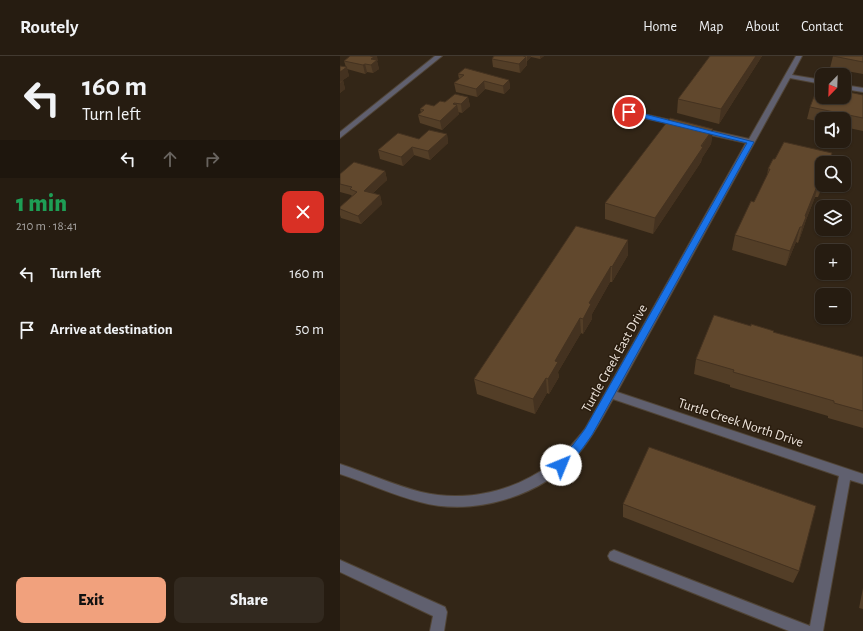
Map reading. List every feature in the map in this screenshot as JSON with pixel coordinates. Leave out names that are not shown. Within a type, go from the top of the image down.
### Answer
[{"type":"street","points":[[340,136],[439,56]]},
{"type":"street","name":"Turtle Creek East Drive","points":[[340,469],[432,500],[457,502],[482,500],[531,484],[561,465],[583,440],[610,394],[799,56]]},
{"type":"street","points":[[788,76],[815,81]]},
{"type":"street","points":[[851,88],[863,90]]},
{"type":"street","points":[[629,112],[751,142]]},
{"type":"street","name":"Turtle Creek North Drive","points":[[610,394],[863,479]]},
{"type":"street","points":[[816,631],[845,473]]},
{"type":"street","points":[[614,556],[806,631]]},
{"type":"street","points":[[340,566],[440,612],[437,631]]},
{"type":"building","points":[[350,56],[370,56],[374,57],[371,59],[377,60],[371,65],[344,61]]},
{"type":"building","points":[[494,56],[526,57],[519,64],[492,59]]},
{"type":"building","points":[[710,56],[756,56],[721,109],[678,99]]},
{"type":"building","points":[[833,56],[863,56],[863,62]]},
{"type":"building","points":[[340,66],[347,67],[340,72]]},
{"type":"building","points":[[465,68],[509,80],[503,86],[484,81],[476,89],[454,83],[464,75],[458,74]]},
{"type":"building","points":[[851,92],[863,95],[863,118],[851,116],[851,112],[834,112],[810,107],[815,94],[815,104],[851,104]]},
{"type":"building","points":[[455,94],[468,97],[461,104],[454,103],[453,104],[457,105],[440,121],[418,115],[424,110],[420,109],[426,104],[434,106],[440,101],[445,102]]},
{"type":"building","points":[[670,118],[713,129],[701,146],[703,147],[655,218],[605,203]]},
{"type":"building","points":[[429,130],[447,134],[428,151],[412,147],[401,157],[378,150],[398,133],[419,139]]},
{"type":"building","points":[[784,142],[832,153],[831,156],[815,156],[815,191],[802,227],[800,227],[790,251],[735,235],[751,201],[754,202],[770,169],[768,169],[773,159],[775,159]]},
{"type":"building","points":[[354,162],[385,171],[364,191],[380,195],[358,216],[340,209],[340,207],[357,192],[350,189],[352,187],[340,184],[340,174]]},
{"type":"building","points":[[576,226],[628,240],[589,303],[591,304],[583,319],[580,318],[555,361],[558,362],[548,379],[546,378],[533,399],[474,379]]},
{"type":"building","points":[[714,315],[751,326],[751,324],[774,331],[773,332],[863,357],[863,411],[834,403],[834,401],[733,372],[734,370],[696,359]]},
{"type":"building","points":[[649,447],[816,506],[799,571],[623,504]]},
{"type":"route","points":[[561,465],[577,448],[589,432],[751,142],[629,112]]}]
